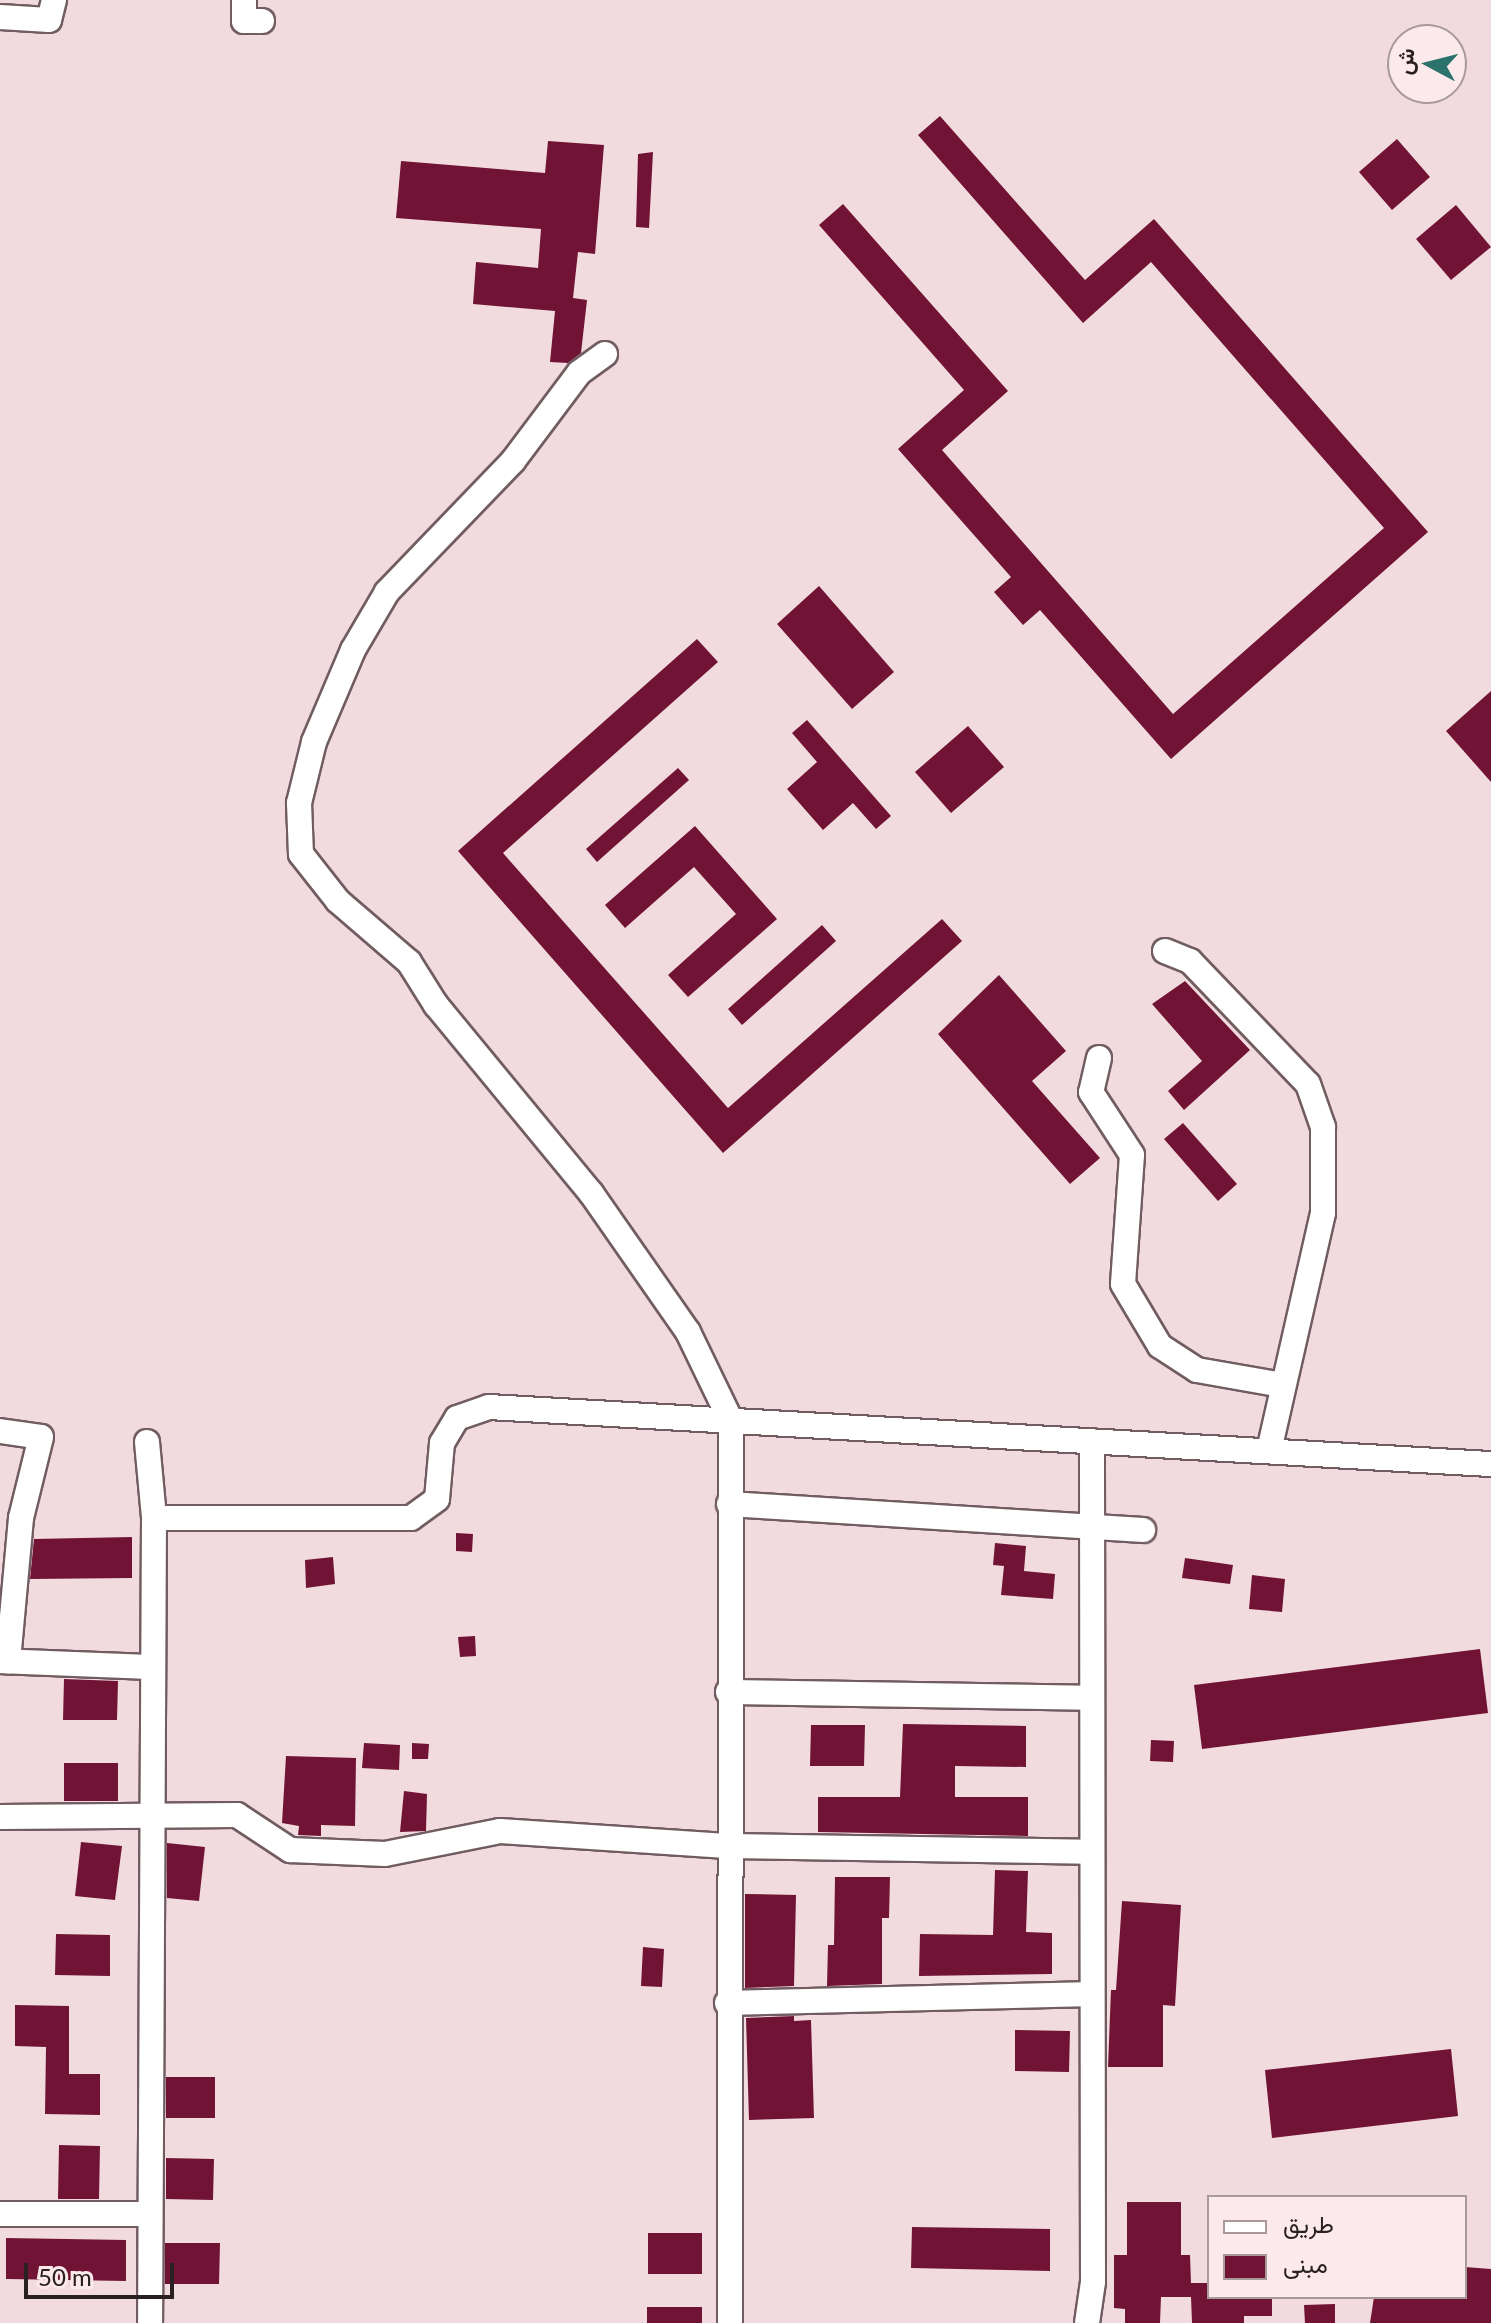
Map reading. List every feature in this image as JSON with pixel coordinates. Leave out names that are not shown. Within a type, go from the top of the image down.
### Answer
[{"type":"street","points":[[0,17],[49,20],[54,0]]},
{"type":"street","points":[[244,0],[244,21],[262,21]]},
{"type":"street","points":[[605,354],[579,373],[513,461],[387,592],[353,650],[314,742],[299,803],[301,854],[338,901],[409,962],[436,1005],[591,1193],[688,1332],[731,1421],[727,1846],[730,2323]]},
{"type":"street","points":[[1165,951],[1190,961],[1308,1084],[1323,1127],[1323,1213],[1269,1451]]},
{"type":"street","points":[[1099,1058],[1091,1092],[1132,1155],[1123,1284],[1160,1346],[1197,1370],[1282,1385]]},
{"type":"street","points":[[154,1518],[411,1518],[437,1499],[442,1443],[457,1418],[489,1407],[1491,1464]]},
{"type":"street","points":[[0,1431],[41,1437],[21,1518],[4,1661],[151,1667]]},
{"type":"street","points":[[1087,2323],[1093,2282],[1092,1441]]},
{"type":"street","points":[[147,1442],[154,1518],[150,1816],[150,2323]]},
{"type":"street","points":[[729,1504],[1143,1530]]},
{"type":"street","points":[[728,1692],[1091,1698]]},
{"type":"street","points":[[0,1817],[237,1815],[290,1850],[385,1854],[500,1831],[727,1846],[1092,1852]]},
{"type":"street","points":[[727,2003],[1092,1994]]},
{"type":"street","points":[[0,2214],[149,2214]]},
{"type":"building","points":[[940,116],[1085,280],[1154,219],[1428,532],[1171,759],[1040,610],[1023,625],[994,592],[1011,577],[898,449],[964,390],[819,225],[843,204],[1008,391],[942,450],[1173,714],[1384,528],[1151,262],[1083,323],[918,135]]},
{"type":"building","points":[[1397,139],[1430,177],[1392,210],[1359,172]]},
{"type":"building","points":[[548,141],[604,145],[595,254],[578,252],[573,298],[587,300],[581,353],[568,363],[550,362],[555,311],[473,304],[476,262],[538,268],[541,229],[396,218],[401,161],[545,173]]},
{"type":"building","points":[[653,152],[649,228],[636,227],[638,154]]},
{"type":"building","points":[[1456,205],[1491,247],[1451,280],[1416,239]]},
{"type":"building","points":[[819,586],[894,672],[852,709],[777,624]]},
{"type":"building","points":[[697,639],[718,662],[503,853],[728,1108],[942,919],[962,941],[723,1153],[458,851]]},
{"type":"building","points":[[1491,691],[1491,782],[1446,731]]},
{"type":"building","points":[[807,720],[891,816],[876,829],[853,803],[823,830],[787,789],[817,762],[792,733]]},
{"type":"building","points":[[968,726],[1004,767],[951,813],[915,772]]},
{"type":"building","points":[[678,768],[689,780],[597,862],[586,849]]},
{"type":"building","points":[[695,826],[777,919],[688,997],[668,975],[736,914],[694,867],[625,928],[605,905]]},
{"type":"building","points":[[822,925],[836,941],[742,1025],[728,1009]]},
{"type":"building","points":[[999,975],[1066,1051],[1032,1081],[1100,1158],[1070,1184],[938,1034]]},
{"type":"building","points":[[1185,981],[1250,1050],[1184,1110],[1168,1091],[1202,1061],[1152,1004]]},
{"type":"building","points":[[1183,1123],[1237,1184],[1218,1201],[1164,1139]]},
{"type":"building","points":[[456,1533],[473,1534],[472,1552],[456,1551]]},
{"type":"building","points":[[132,1537],[132,1578],[30,1579],[34,1539]]},
{"type":"building","points":[[995,1543],[1026,1546],[1024,1571],[1055,1574],[1053,1599],[1001,1595],[1004,1566],[993,1565]]},
{"type":"building","points":[[333,1557],[335,1584],[306,1588],[305,1560]]},
{"type":"building","points":[[1185,1558],[1233,1565],[1230,1584],[1182,1578]]},
{"type":"building","points":[[1252,1575],[1285,1579],[1282,1612],[1249,1609]]},
{"type":"building","points":[[475,1636],[476,1656],[460,1657],[458,1637]]},
{"type":"building","points":[[1480,1649],[1488,1713],[1202,1749],[1194,1685]]},
{"type":"building","points":[[64,1679],[118,1681],[117,1720],[63,1720]]},
{"type":"building","points":[[903,1724],[1026,1726],[1026,1767],[955,1766],[955,1797],[1028,1797],[1028,1836],[818,1832],[818,1797],[900,1797]]},
{"type":"building","points":[[811,1725],[865,1725],[864,1766],[810,1766]]},
{"type":"building","points":[[1151,1740],[1174,1741],[1173,1762],[1150,1761]]},
{"type":"building","points":[[364,1743],[400,1745],[399,1770],[362,1768]]},
{"type":"building","points":[[412,1743],[429,1744],[428,1759],[412,1759]]},
{"type":"building","points":[[286,1756],[356,1758],[355,1826],[321,1825],[321,1836],[298,1835],[299,1826],[282,1823]]},
{"type":"building","points":[[64,1763],[118,1763],[118,1801],[64,1801]]},
{"type":"building","points":[[404,1791],[427,1794],[426,1831],[400,1832]]},
{"type":"building","points":[[81,1842],[122,1846],[115,1900],[75,1896]]},
{"type":"building","points":[[167,1843],[205,1847],[199,1901],[167,1898]]},
{"type":"building","points":[[995,1870],[1028,1871],[1026,1932],[1052,1933],[1052,1974],[919,1976],[920,1934],[993,1935]]},
{"type":"building","points":[[835,1877],[890,1877],[889,1918],[882,1918],[882,1984],[827,1986],[828,1945],[834,1945]]},
{"type":"building","points":[[745,1894],[796,1895],[794,1986],[745,1988]]},
{"type":"building","points":[[1122,1901],[1181,1905],[1175,2006],[1163,2005],[1163,2067],[1108,2067],[1111,1990],[1116,1990]]},
{"type":"building","points":[[56,1934],[110,1935],[110,1976],[55,1975]]},
{"type":"building","points":[[643,1947],[664,1949],[662,1987],[641,1986]]},
{"type":"building","points":[[15,2005],[69,2006],[69,2074],[100,2074],[100,2115],[45,2114],[46,2047],[15,2046]]},
{"type":"building","points":[[794,2016],[794,2021],[811,2020],[814,2118],[749,2120],[746,2018]]},
{"type":"building","points":[[1015,2030],[1070,2031],[1069,2072],[1015,2071]]},
{"type":"building","points":[[1451,2049],[1458,2116],[1272,2138],[1265,2070]]},
{"type":"building","points":[[166,2077],[215,2077],[215,2118],[166,2118]]},
{"type":"building","points":[[59,2145],[100,2146],[99,2199],[58,2199]]},
{"type":"building","points":[[166,2158],[214,2159],[213,2200],[166,2199]]},
{"type":"building","points":[[1127,2202],[1181,2202],[1181,2255],[1190,2255],[1191,2283],[1207,2283],[1207,2299],[1272,2299],[1272,2316],[1244,2316],[1244,2323],[1192,2323],[1191,2297],[1161,2297],[1160,2323],[1125,2323],[1125,2309],[1114,2308],[1114,2255],[1127,2255]]},
{"type":"building","points":[[912,2227],[1050,2229],[1050,2271],[911,2268]]},
{"type":"building","points":[[648,2233],[702,2233],[702,2274],[648,2274]]},
{"type":"building","points":[[6,2238],[126,2240],[126,2281],[6,2279]]},
{"type":"building","points":[[165,2243],[220,2243],[219,2284],[165,2284]]},
{"type":"building","points":[[1467,2267],[1491,2269],[1491,2323],[1370,2323],[1374,2299],[1467,2299]]},
{"type":"building","points":[[1335,2304],[1335,2323],[1305,2323],[1304,2305]]},
{"type":"building","points":[[647,2307],[702,2307],[702,2323],[647,2323]]}]
